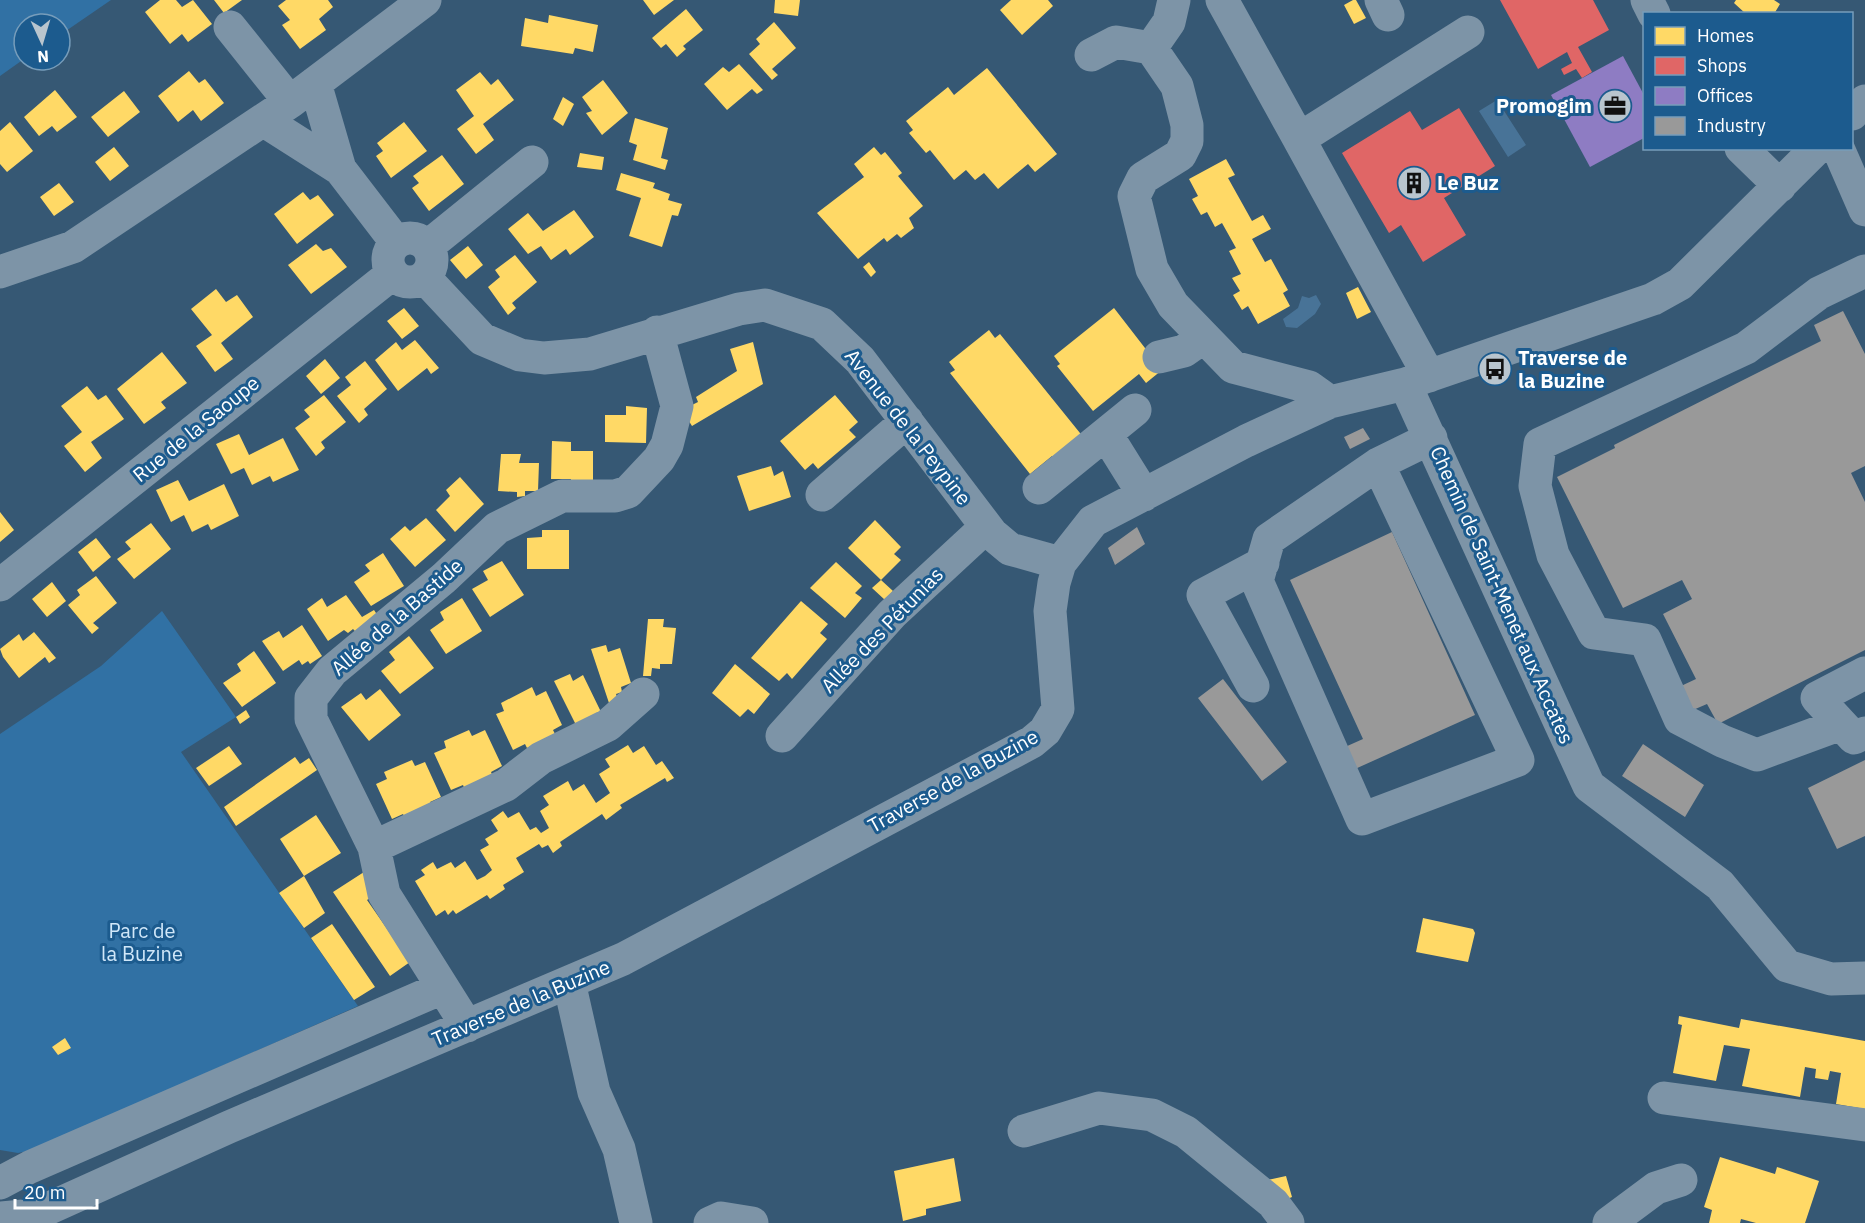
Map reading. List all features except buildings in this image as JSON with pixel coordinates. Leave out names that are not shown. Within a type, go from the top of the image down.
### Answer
[{"type":"street","points":[[0,272],[73,247],[302,92],[425,0]]},
{"type":"street","points":[[1151,48],[1169,22],[1174,0]]},
{"type":"street","name":"Chemin de Saint-Menet aux Accates","points":[[1222,0],[1299,139],[1417,380],[1431,438],[1589,786],[1720,885],[1787,966],[1831,979],[1865,978]]},
{"type":"street","points":[[231,27],[302,92],[340,169],[396,242]]},
{"type":"street","points":[[1299,139],[1468,32]]},
{"type":"street","points":[[1091,55],[1116,42],[1151,48],[1177,86],[1187,125],[1186,141],[1180,155],[1143,177],[1134,196],[1152,269],[1173,305],[1233,367],[1309,387],[1330,402]]},
{"type":"street","points":[[1853,112],[1865,101]]},
{"type":"street","points":[[262,120],[340,169]]},
{"type":"street","points":[[1743,150],[1780,186]]},
{"type":"street","name":"Traverse de la Buzine","points":[[0,1218],[34,1219],[229,1126],[569,982],[665,937],[1032,742],[1045,730],[1058,709],[1050,610],[1060,563],[1093,521],[1246,441],[1330,402],[1417,380],[1653,299],[1680,284],[1815,150]]},
{"type":"street","points":[[1839,150],[1865,210]]},
{"type":"street","points":[[426,262],[419,239],[407,237],[396,242],[389,251],[387,263],[392,274],[402,281],[414,282],[426,262],[532,162]]},
{"type":"street","name":"Avenue de la Peypine","points":[[426,262],[482,339],[520,355],[544,358],[590,354],[739,309],[765,305],[822,324],[860,360],[986,527],[1010,549],[1060,563]]},
{"type":"street","points":[[1853,728],[1758,755],[1722,741],[1680,719],[1645,640],[1594,633],[1553,555],[1535,486],[1540,444],[1746,348],[1819,292],[1865,271]]},
{"type":"street","name":"Rue de la Saoupe","points":[[0,585],[392,274]]},
{"type":"street","name":"Allée de la Bastide","points":[[467,1026],[384,894],[374,847],[311,719],[311,698],[332,671],[444,578],[497,528],[562,496],[615,496],[628,492],[659,459],[667,445],[677,406],[657,332]]},
{"type":"street","points":[[1159,357],[1184,351],[1204,338]]},
{"type":"street","points":[[1039,488],[1135,410]]},
{"type":"street","points":[[822,495],[907,421]]},
{"type":"street","points":[[1106,434],[1144,495]]},
{"type":"street","points":[[1378,464],[1518,760],[1362,819],[1257,581],[1269,539],[1378,464],[1431,438]]},
{"type":"street","name":"Allée des Pétunias","points":[[782,736],[892,614],[986,527]]},
{"type":"street","points":[[1253,686],[1203,595],[1263,563]]},
{"type":"street","points":[[1853,728],[1817,698],[1865,673]]},
{"type":"street","points":[[374,847],[506,785],[541,758],[608,725],[643,694]]},
{"type":"street","points":[[569,982],[594,1092],[619,1149],[636,1223]]},
{"type":"street","points":[[0,1183],[30,1167],[442,988]]},
{"type":"street","points":[[1664,1098],[1865,1125]]},
{"type":"street","points":[[1024,1131],[1099,1108],[1152,1115],[1186,1132],[1273,1203],[1288,1223]]},
{"type":"street","points":[[1604,1221],[1656,1188],[1681,1180]]},
{"type":"street","points":[[710,1223],[721,1218],[752,1223]]},
{"type":"green space","points":[[0,0],[111,0],[72,27],[72,12],[12,12],[12,68],[0,76]]},
{"type":"green space","name":"Parc de la Buzine","points":[[162,611],[236,717],[181,752],[358,1006],[32,1150],[18,1153],[0,1150],[0,734],[101,666]]},
{"type":"shaded area","points":[[1497,100],[1526,145],[1508,157],[1479,111]]},
{"type":"shaded area","points":[[1316,295],[1321,304],[1315,314],[1297,328],[1286,327],[1283,319],[1298,308],[1302,296],[1309,298]]},
{"type":"place","name":"Promogim","points":[[1615,106]]},
{"type":"place","name":"Le Buz","points":[[1414,183]]},
{"type":"place","name":"Traverse de la Buzine","points":[[1495,369]]}]
